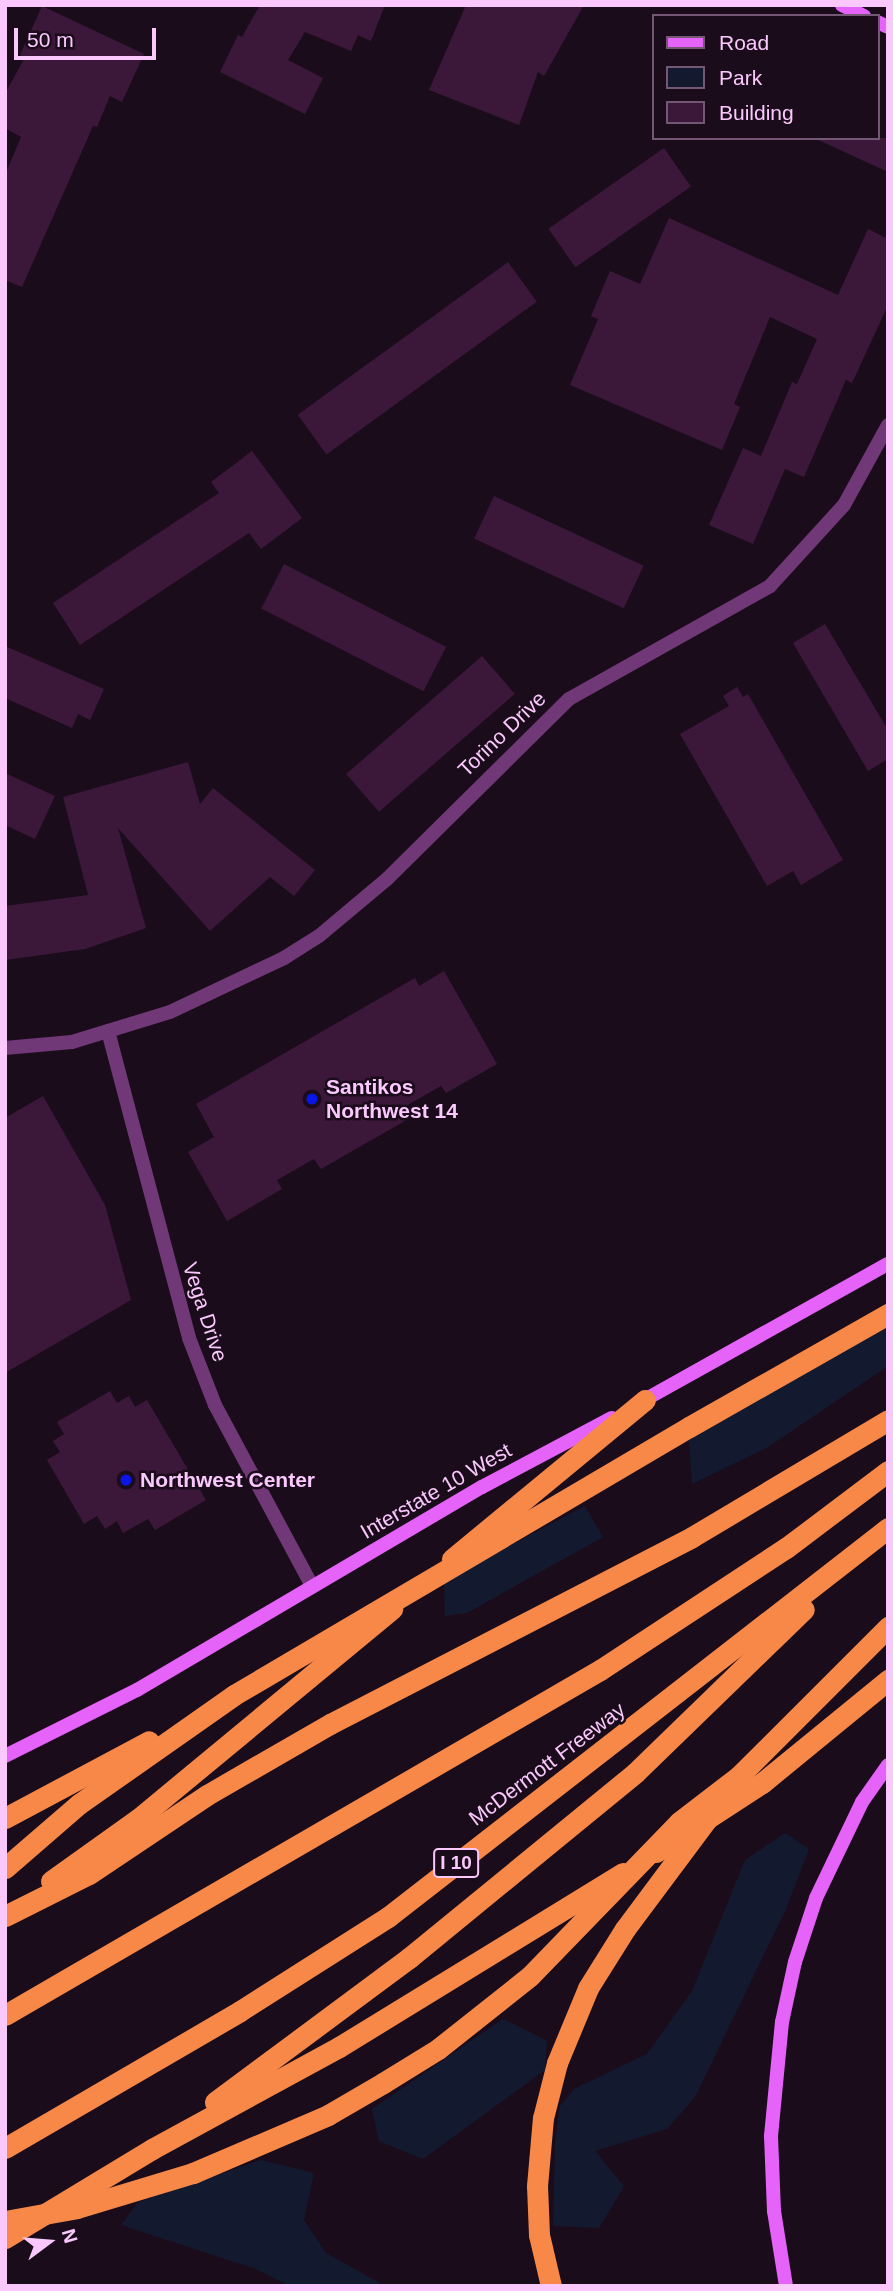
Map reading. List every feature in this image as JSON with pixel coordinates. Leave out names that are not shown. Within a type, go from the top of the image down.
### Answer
[{"type":"highway","points":[[5,1818],[234,1695],[888,1314]]},
{"type":"highway","points":[[5,1915],[138,1819],[645,1400]]},
{"type":"highway","points":[[5,1915],[89,1874],[207,1795],[330,1724],[692,1537],[888,1420]]},
{"type":"highway","name":"McDermott Freeway","points":[[5,2015],[600,1670],[786,1548],[888,1471]]},
{"type":"highway","points":[[152,2150],[409,1958],[635,1773],[883,1532]]},
{"type":"highway","name":"McDermott Freeway","points":[[5,2148],[240,2011],[388,1917],[883,1532]]},
{"type":"highway","points":[[5,2221],[77,2208],[193,2173],[328,2115],[458,2034],[530,1976],[679,1822],[739,1776],[888,1627]]},
{"type":"highway","points":[[5,2238],[152,2150],[339,2046],[548,1922],[762,1783],[888,1680]]},
{"type":"highway","points":[[5,1868],[79,1804],[234,1695]]},
{"type":"highway","points":[[551,2286],[539,2235],[537,2186],[543,2118],[558,2063],[600,1968],[739,1776]]},
{"type":"main road","points":[[842,5],[860,14]]},
{"type":"main road","name":"Interstate 10 West","points":[[5,1756],[136,1690],[482,1487],[645,1400],[888,1264]]},
{"type":"main road","points":[[786,2286],[774,2210],[771,2136],[782,2022],[794,1962],[816,1898],[862,1802],[888,1765]]},
{"type":"street","name":"Torino Drive","points":[[5,1048],[72,1042],[224,988],[284,958],[352,912],[569,699],[770,586],[844,505],[888,425]]},
{"type":"street","name":"Vega Drive","points":[[107,1031],[189,1338],[215,1405],[312,1586]]},
{"type":"green space","points":[[888,1321],[888,1366],[768,1447],[692,1484],[689,1440]]},
{"type":"green space","points":[[585,1506],[603,1537],[467,1613],[445,1616],[444,1580]]},
{"type":"green space","points":[[785,1833],[809,1849],[786,1909],[695,2097],[667,2129],[595,2151],[624,2186],[599,2228],[553,2226],[555,2143],[560,2106],[574,2089],[647,2054],[692,1991],[745,1860]]},
{"type":"green space","points":[[503,2019],[547,2041],[545,2070],[423,2159],[379,2141],[372,2109]]},
{"type":"green space","points":[[261,2160],[314,2173],[304,2220],[326,2253],[385,2286],[290,2286],[256,2269],[121,2225],[138,2202]]},
{"type":"building","points":[[260,5],[385,5],[371,41],[358,35],[351,51],[305,32],[288,60],[323,78],[305,114],[220,72],[238,35],[242,37]]},
{"type":"building","points":[[466,5],[584,5],[544,76],[538,72],[519,125],[429,90]]},
{"type":"building","points":[[42,6],[144,54],[122,102],[110,96],[97,127],[93,126],[22,287],[5,280],[5,175],[21,137],[5,128],[5,94],[25,57],[20,55]]},
{"type":"building","points":[[888,138],[888,172],[818,140]]},
{"type":"building","points":[[664,148],[691,187],[575,267],[548,229]]},
{"type":"building","points":[[669,218],[838,295],[868,229],[888,239],[888,305],[852,383],[846,380],[804,477],[785,469],[753,544],[709,525],[743,448],[761,456],[792,382],[797,384],[817,339],[770,317],[734,404],[740,407],[722,450],[570,385],[598,319],[591,316],[610,271],[640,284]]},
{"type":"building","points":[[508,262],[537,302],[326,454],[298,415]]},
{"type":"building","points":[[252,451],[302,518],[261,549],[249,533],[80,645],[53,603],[219,493],[211,482]]},
{"type":"building","points":[[494,496],[644,566],[624,608],[474,539]]},
{"type":"building","points":[[284,564],[446,647],[423,691],[261,609]]},
{"type":"building","points":[[825,624],[888,730],[888,759],[868,771],[793,643]]},
{"type":"building","points":[[5,646],[104,689],[90,720],[78,714],[72,728],[5,698]]},
{"type":"building","points":[[482,656],[515,694],[379,812],[346,774]]},
{"type":"building","points":[[737,687],[743,697],[748,694],[843,860],[801,885],[793,871],[767,886],[680,734],[729,706],[723,696]]},
{"type":"building","points":[[188,762],[200,804],[213,788],[315,870],[294,896],[270,877],[210,931],[118,828],[146,928],[85,949],[5,960],[5,906],[88,895],[63,797]]},
{"type":"building","points":[[5,773],[55,796],[35,839],[5,825]]},
{"type":"building","name":"Santikos Northwest 14","points":[[444,971],[497,1064],[446,1093],[441,1086],[404,1107],[410,1118],[321,1169],[314,1159],[277,1180],[282,1189],[227,1221],[188,1152],[214,1137],[196,1104],[415,978],[419,986]]},
{"type":"building","points":[[43,1096],[105,1205],[131,1300],[5,1373],[5,1118]]},
{"type":"building","name":"Northwest Center","points":[[110,1391],[117,1403],[129,1396],[135,1407],[147,1400],[206,1500],[155,1530],[148,1519],[123,1533],[117,1521],[105,1529],[97,1516],[84,1524],[47,1460],[60,1452],[53,1441],[64,1434],[57,1422]]},
{"type":"place","name":"Santikos Northwest 14","points":[[312,1099]]},
{"type":"place","name":"Northwest Center","points":[[126,1480]]}]
